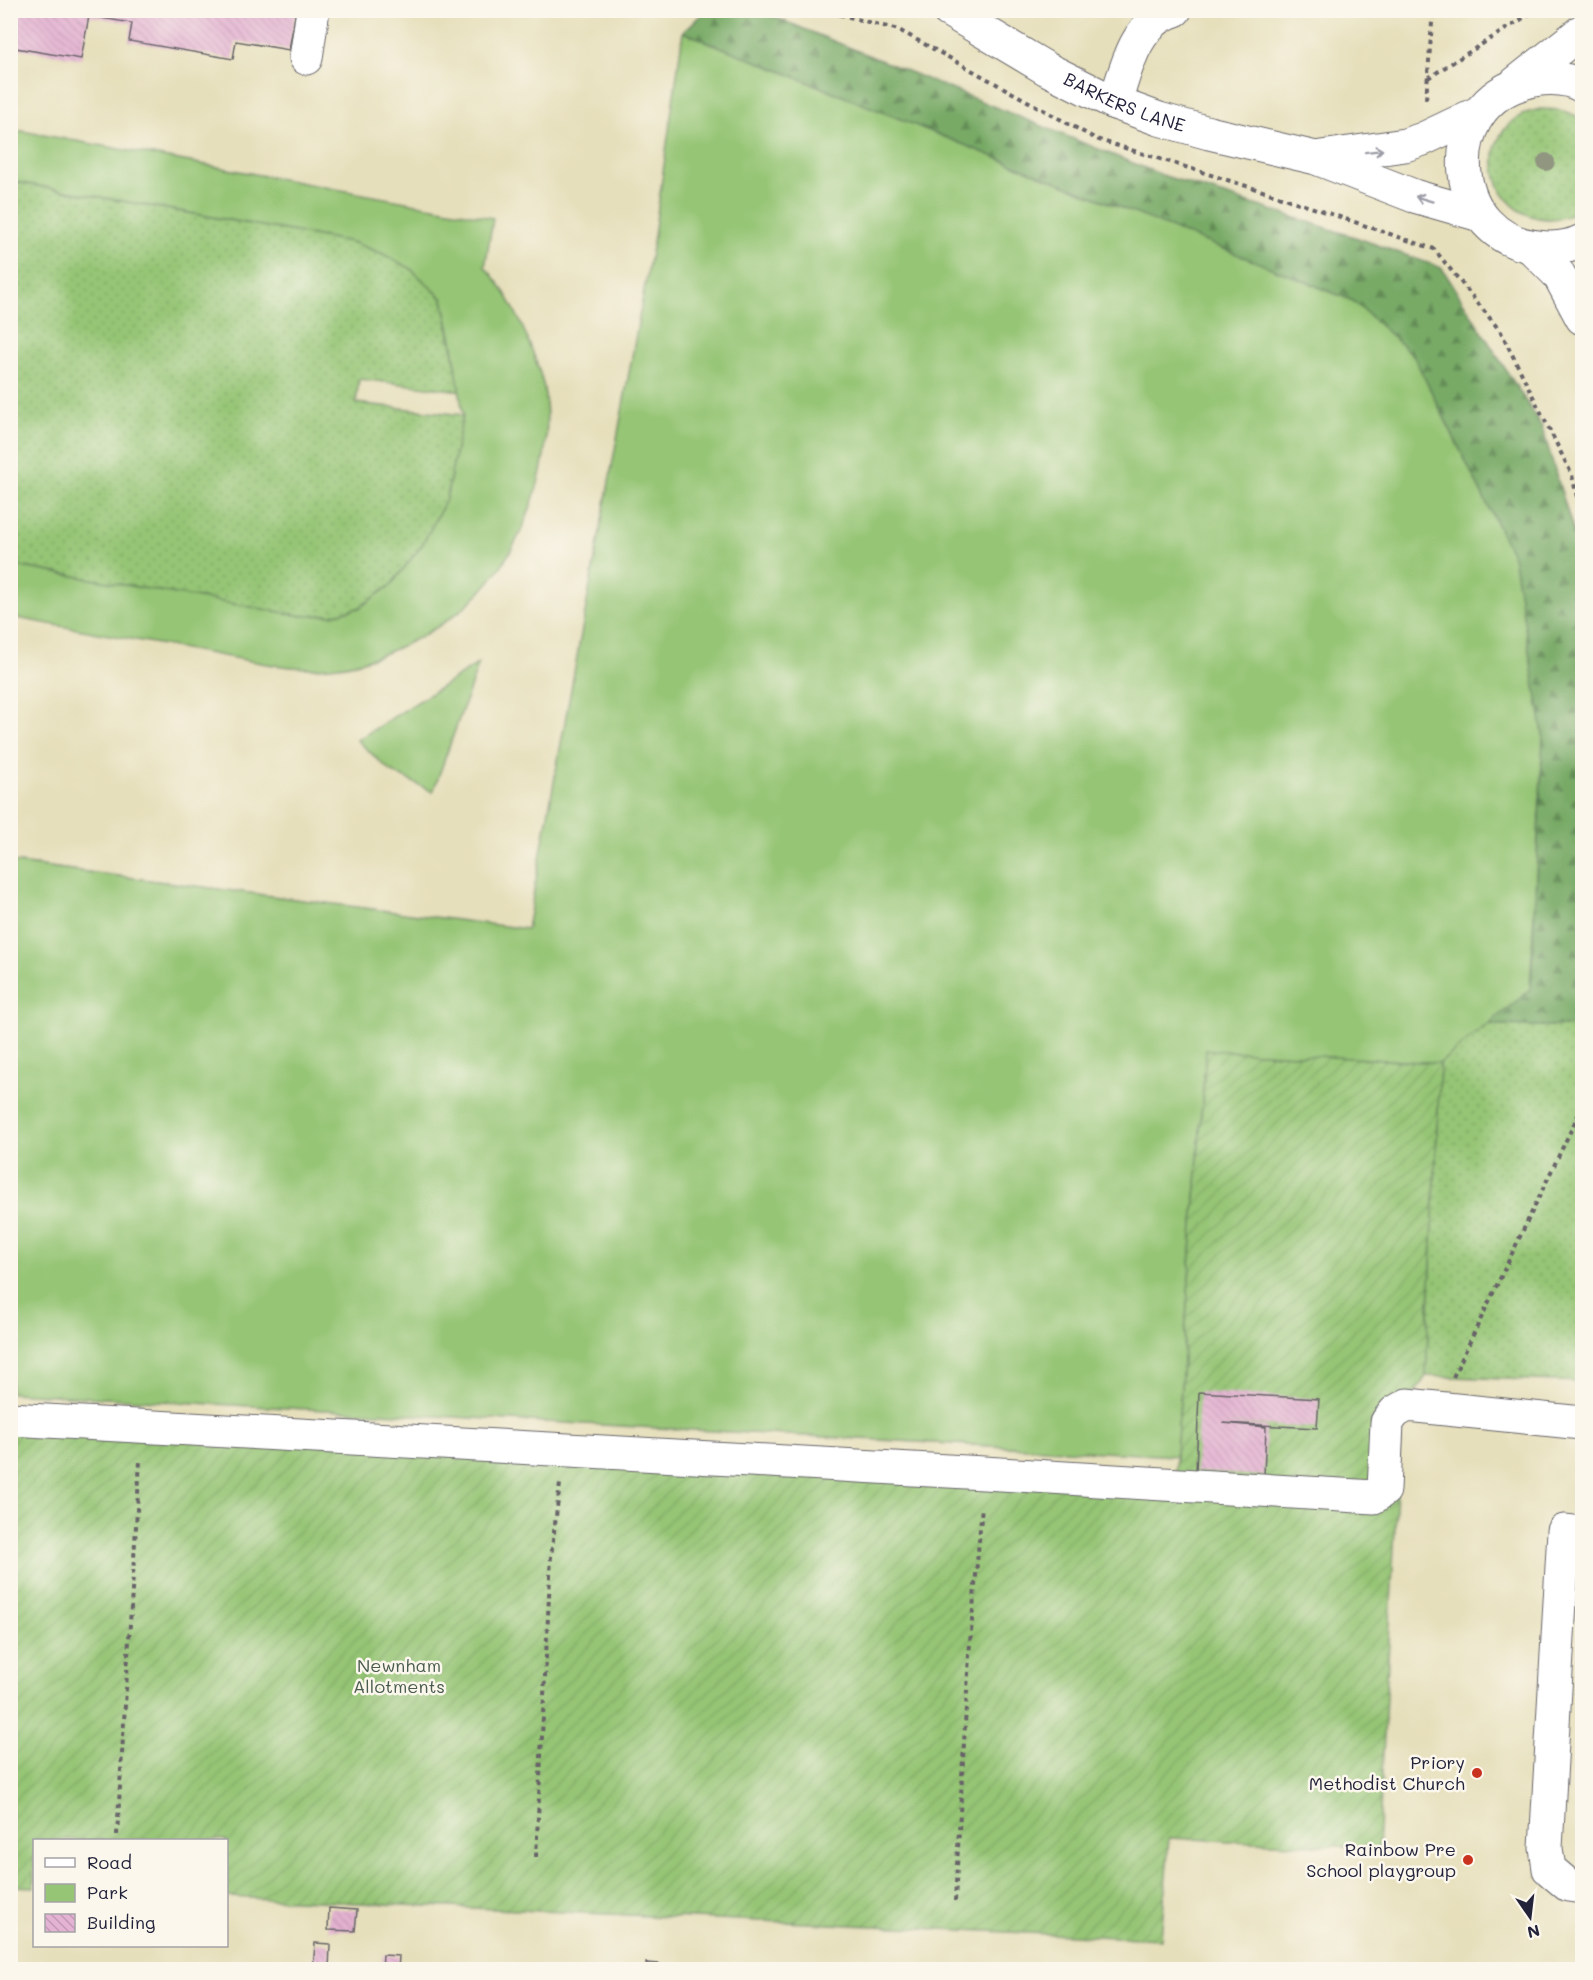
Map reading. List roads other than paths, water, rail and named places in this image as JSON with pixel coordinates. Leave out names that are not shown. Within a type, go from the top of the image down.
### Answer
[{"type":"street","points":[[306,58],[312,10]]},
{"type":"street","name":"BARKERS LANE","points":[[948,10],[1047,69],[1114,103],[1209,133],[1316,158],[1414,196],[1480,215]]},
{"type":"street","points":[[1114,103],[1132,51],[1141,35],[1153,23],[1175,10]]},
{"type":"street","points":[[1582,31],[1494,98],[1480,112],[1469,131],[1464,153],[1464,175],[1469,196],[1480,215],[1494,230],[1511,240],[1552,249],[1575,245],[1582,241]]},
{"type":"street","points":[[1510,87],[1532,80],[1555,78],[1582,86]]},
{"type":"street","name":"BARKERS LANE","points":[[1316,158],[1405,145],[1480,112]]},
{"type":"street","points":[[1530,246],[1559,275],[1582,318]]},
{"type":"street","points":[[10,1419],[1374,1497],[1384,1490],[1387,1422],[1395,1412],[1407,1405],[1582,1423]]},
{"type":"street","points":[[1582,1533],[1564,1531],[1546,1848],[1549,1869],[1568,1885],[1582,1887]]},
{"type":"place","name":"Priory Methodist Church","points":[[1477,1773]]},
{"type":"place","name":"Rainbow Pre School playgroup","points":[[1468,1860]]},
{"type":"park label","name":"Newnham Allotments","points":[[399,1676]]}]
